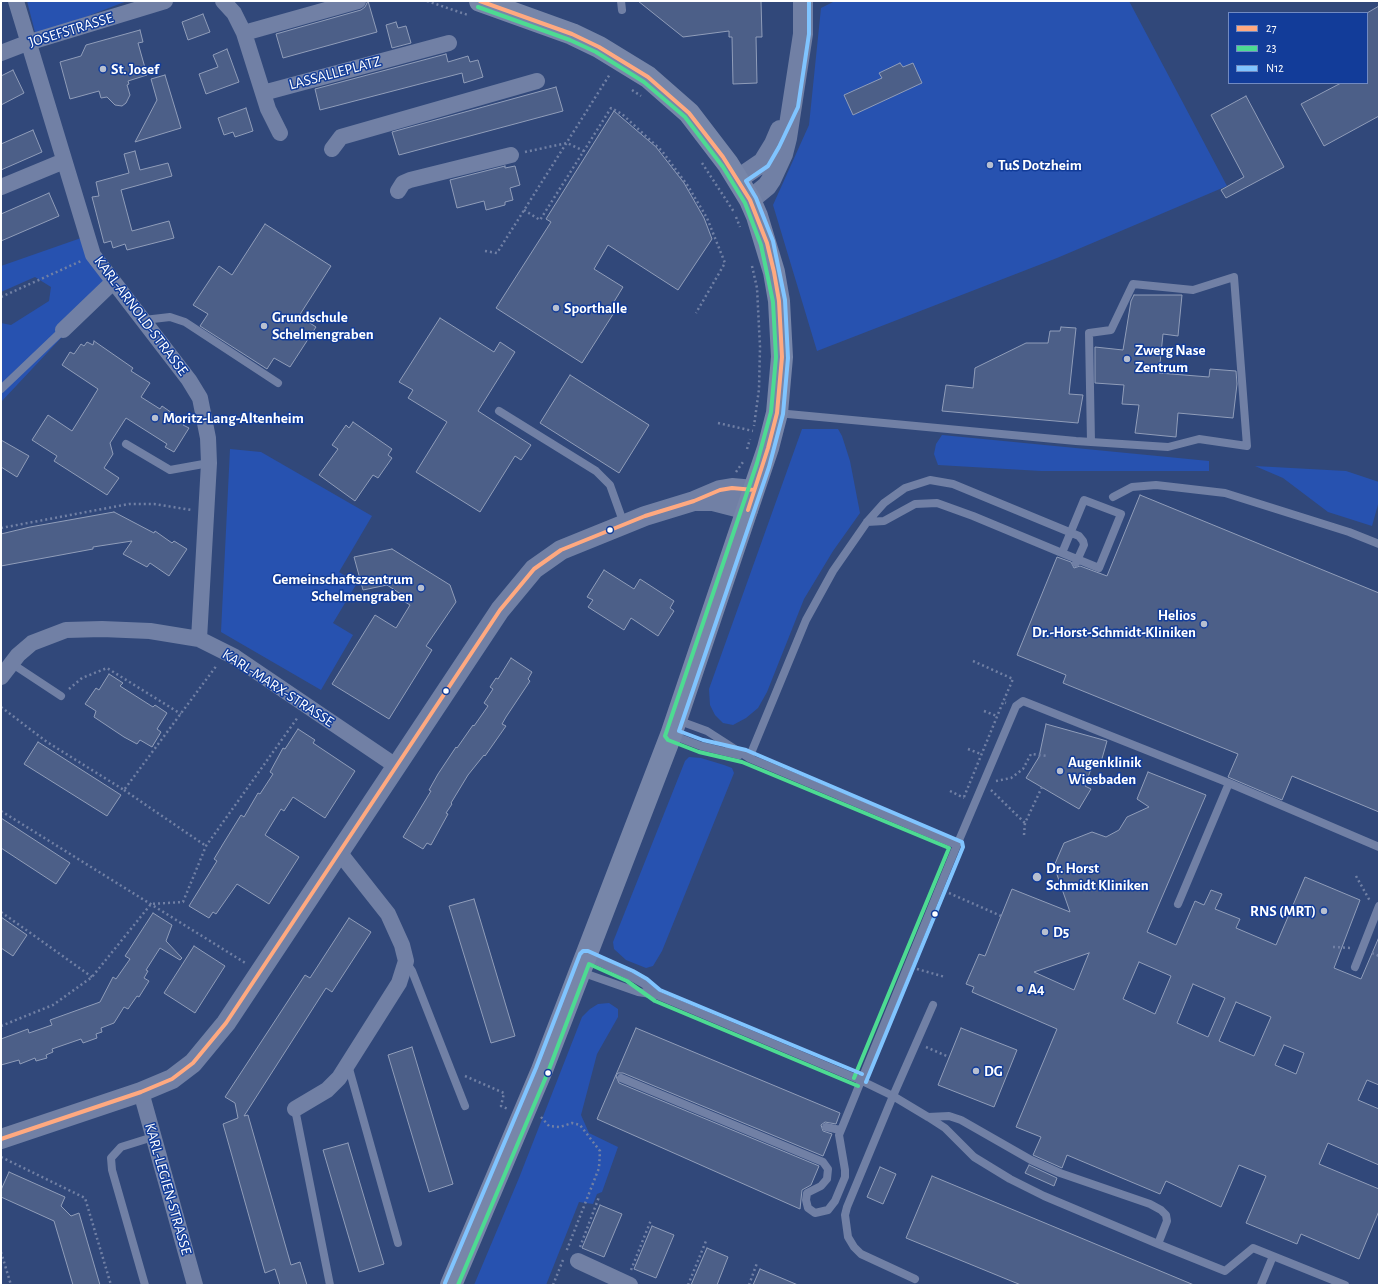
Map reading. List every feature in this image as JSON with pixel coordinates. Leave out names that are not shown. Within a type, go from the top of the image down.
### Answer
[{"type":"main road","points":[[451,1285],[542,1070],[674,728],[768,448],[776,413],[782,357],[779,301],[767,243],[750,200],[738,179],[688,114],[648,78],[599,47],[579,37],[475,8]]},
{"type":"street","name":"KARL-ARNOLD-STRASSE","points":[[16,1],[94,255],[113,282],[144,320],[189,380],[200,398],[208,438],[209,463],[199,640]]},
{"type":"street","name":"JOSEFSTRASSE","points":[[1,53],[28,43],[165,1]]},
{"type":"street","points":[[223,1],[234,13],[244,33],[268,109],[280,133]]},
{"type":"street","points":[[244,33],[358,1]]},
{"type":"street","points":[[750,200],[767,186],[776,171],[787,138],[803,34],[803,1]]},
{"type":"street","name":"LASSALLEPLATZ","points":[[263,93],[449,43]]},
{"type":"street","points":[[332,149],[341,137],[537,81]]},
{"type":"street","points":[[738,179],[763,162],[774,144],[792,105]]},
{"type":"street","points":[[398,191],[403,183],[410,180],[511,155]]},
{"type":"street","points":[[1,186],[64,161]]},
{"type":"street","points":[[63,330],[113,282]]},
{"type":"street","points":[[1,1140],[141,1092],[172,1079],[194,1063],[226,1023],[500,610],[534,569],[561,550],[624,524],[694,501],[751,500]]},
{"type":"street","name":"KARL-MARX-STRASSE","points":[[1,677],[18,655],[32,643],[66,630],[102,629],[150,631],[199,640],[226,653],[396,766]]},
{"type":"street","points":[[295,1109],[328,1090],[348,1064],[400,983],[406,961],[402,945],[388,914],[339,852]]},
{"type":"street","name":"KARL-LEGIEN-STRASSE","points":[[141,1092],[195,1285]]},
{"type":"street","points":[[578,1255],[627,1284]]},
{"type":"lane","points":[[622,1],[622,10]]},
{"type":"lane","points":[[776,413],[1091,442],[1168,447],[1199,439],[1247,446],[1234,277],[1193,290],[1133,284],[1112,330],[1089,332],[1091,442]]},
{"type":"lane","points":[[144,320],[170,318],[185,322],[278,383]]},
{"type":"lane","points":[[1,389],[63,330]]},
{"type":"lane","points":[[499,411],[596,471],[610,485],[624,524]]},
{"type":"lane","points":[[126,444],[170,470],[209,463]]},
{"type":"lane","points":[[746,757],[806,620],[833,570],[867,522],[894,494],[905,488],[930,480],[953,484],[1078,536],[1084,541],[1084,545],[1076,563]]},
{"type":"lane","points":[[1113,497],[1132,487],[1156,485],[1225,493],[1349,532],[1379,544]]},
{"type":"lane","points":[[867,522],[884,521],[915,504],[937,503],[973,516],[1062,553],[1099,568],[1121,514],[1084,500],[1062,553]]},
{"type":"lane","points":[[12,663],[61,696]]},
{"type":"lane","points":[[621,1078],[823,1162],[828,1174],[821,1186],[807,1193],[808,1208],[819,1213],[828,1210],[832,1206],[844,1177],[844,1165],[838,1140],[840,1130],[975,802],[1016,706],[1023,701],[1229,783],[1379,847]]},
{"type":"lane","points":[[674,728],[701,746],[746,757],[957,845]]},
{"type":"lane","points":[[674,728],[707,731],[746,757]]},
{"type":"lane","points":[[1178,904],[1229,783]]},
{"type":"lane","points":[[1355,967],[1378,910]]},
{"type":"lane","points":[[406,961],[412,971],[465,1106]]},
{"type":"lane","points":[[583,964],[625,988],[657,995],[860,1080],[893,1096],[945,1128],[974,1157],[998,1172],[1044,1196],[1225,1271],[1252,1248],[1345,1285]]},
{"type":"lane","points":[[583,964],[630,976],[644,984],[657,995]]},
{"type":"lane","points":[[914,1279],[861,1254],[854,1247],[845,1228],[847,1207],[933,1005]]},
{"type":"lane","points":[[348,1064],[398,1244]]},
{"type":"lane","points":[[295,1109],[330,1285]]},
{"type":"lane","points":[[928,1117],[949,1116],[961,1120],[1031,1160],[1060,1173],[1150,1204],[1161,1210],[1166,1215],[1167,1221],[1158,1244]]},
{"type":"lane","points":[[826,1127],[834,1130],[840,1130]]},
{"type":"lane","points":[[145,1285],[112,1170],[110,1158],[121,1147],[153,1137]]},
{"type":"lane","points":[[1261,1285],[1273,1256]]},
{"type":"path","points":[[427,1],[475,8]]},
{"type":"path","points":[[606,71],[616,78]]},
{"type":"path","points":[[485,251],[498,253],[610,74]]},
{"type":"path","points":[[628,87],[645,99]]},
{"type":"path","points":[[524,210],[540,220],[612,108],[622,114],[647,135],[662,151],[688,186],[707,218],[725,263],[696,313]]},
{"type":"path","points":[[511,155],[567,143],[584,151]]},
{"type":"path","points":[[699,158],[734,211],[742,232]]},
{"type":"path","points":[[1,297],[87,259]]},
{"type":"path","points":[[747,450],[753,431],[759,389],[760,347],[757,288],[752,265]]},
{"type":"path","points":[[718,423],[753,431]]},
{"type":"path","points":[[734,475],[742,464],[744,457]]},
{"type":"path","points":[[1,528],[129,504],[154,504],[206,512]]},
{"type":"path","points":[[124,790],[226,653]]},
{"type":"path","points":[[973,661],[1013,679],[1003,702]]},
{"type":"path","points":[[61,696],[82,678],[107,668],[181,714]]},
{"type":"path","points":[[1,1026],[53,1005],[92,977],[151,904],[183,902],[206,846],[306,705]]},
{"type":"path","points":[[1,707],[47,742],[124,790],[206,846]]},
{"type":"path","points":[[984,711],[997,716]]},
{"type":"path","points":[[968,748],[981,754]]},
{"type":"path","points":[[984,783],[1011,778],[1023,769],[1032,754],[1047,756]]},
{"type":"path","points":[[1024,835],[1025,823],[1042,787]]},
{"type":"path","points":[[950,792],[975,802]]},
{"type":"path","points":[[995,794],[1025,823]]},
{"type":"path","points":[[1,811],[260,972]]},
{"type":"path","points":[[1356,876],[1378,910]]},
{"type":"path","points":[[939,888],[1001,916]]},
{"type":"path","points":[[1,912],[92,977]]},
{"type":"path","points":[[1333,947],[1363,949]]},
{"type":"path","points":[[908,966],[945,977]]},
{"type":"path","points":[[917,1042],[949,1057]]},
{"type":"path","points":[[452,1071],[504,1093],[500,1106],[508,1109]]},
{"type":"path","points":[[536,1113],[549,1126],[560,1127],[572,1123],[580,1125],[600,1151],[599,1168],[553,1285]]},
{"type":"path","points":[[1,1157],[85,1198],[111,1285]]},
{"type":"path","points":[[578,1255],[599,1197]]},
{"type":"path","points":[[627,1284],[651,1220]]},
{"type":"path","points":[[688,1285],[706,1241]]},
{"type":"path","points":[[1,1252],[11,1285]]},
{"type":"path","points":[[749,1285],[757,1263]]},
{"type":"shaded area","points":[[27,1],[127,1],[36,36]]},
{"type":"shaded area","points":[[835,1],[1129,1],[1227,186],[1057,258],[817,351],[773,205],[809,125],[821,8]]},
{"type":"shaded area","points":[[81,238],[109,287],[1,402],[1,323],[11,325],[49,301],[51,287],[35,277],[1,292],[1,266]]},
{"type":"shaded area","points":[[802,429],[838,429],[842,436],[850,461],[860,513],[833,551],[804,599],[767,692],[758,708],[746,718],[733,725],[723,723],[715,715],[710,705],[709,689]]},
{"type":"shaded area","points":[[942,435],[1209,461],[1209,471],[1041,471],[938,465],[934,454],[936,444]]},
{"type":"shaded area","points":[[230,449],[261,452],[372,516],[339,572],[357,583],[333,623],[353,635],[321,690],[221,632]]},
{"type":"shaded area","points":[[1255,466],[1346,471],[1379,482],[1379,501],[1372,526],[1328,512],[1283,478]]},
{"type":"shaded area","points":[[689,757],[701,758],[724,765],[732,768],[734,773],[662,951],[653,966],[646,968],[626,960],[614,949],[613,942],[685,761]]},
{"type":"shaded area","points":[[609,1003],[618,1009],[618,1017],[597,1054],[581,1115],[589,1133],[618,1147],[602,1192],[597,1194],[593,1204],[579,1202],[546,1285],[474,1285],[519,1178],[582,1017],[598,1004]]},
{"type":"building","points":[[368,1],[377,32],[283,58],[276,34],[361,10],[365,7]]},
{"type":"building","points":[[638,1],[761,1],[762,37],[756,37],[757,83],[733,84],[732,37],[729,37],[729,31],[683,37]]},
{"type":"building","points":[[1379,6],[1379,116],[1324,146],[1301,104],[1339,84],[1368,84],[1368,12]]},
{"type":"building","points":[[203,14],[210,32],[188,40],[182,22]]},
{"type":"building","points":[[396,22],[398,28],[406,26],[411,43],[392,48],[386,25]]},
{"type":"building","name":"St. Josef","points":[[140,30],[143,42],[138,43],[147,75],[128,81],[129,84],[127,85],[130,95],[126,103],[122,106],[115,105],[107,97],[101,98],[99,91],[70,99],[60,62],[81,56],[86,45]]},
{"type":"building","points":[[227,49],[239,82],[206,94],[199,74],[218,67],[213,55]]},
{"type":"building","points":[[446,54],[448,62],[468,56],[470,62],[478,60],[483,77],[464,83],[462,73],[320,110],[315,89]]},
{"type":"building","points":[[900,63],[903,67],[913,63],[922,83],[853,115],[844,95],[882,78],[879,73]]},
{"type":"building","points":[[13,70],[24,93],[1,105],[1,76]]},
{"type":"building","points":[[165,75],[181,128],[135,142],[157,100],[151,79]]},
{"type":"building","points":[[556,87],[563,111],[399,155],[392,132]]},
{"type":"building","points":[[1246,96],[1284,167],[1226,198],[1221,190],[1244,177],[1211,115]]},
{"type":"building","points":[[246,108],[253,131],[235,137],[233,132],[224,135],[218,118]]},
{"type":"building","points":[[614,111],[656,147],[684,183],[704,218],[712,239],[678,290],[608,245],[594,269],[623,287],[612,305],[617,308],[582,363],[496,308],[551,222],[546,219]]},
{"type":"building","points":[[33,130],[42,152],[1,170],[1,144]]},
{"type":"building","points":[[135,151],[140,170],[168,163],[172,176],[121,190],[132,231],[169,221],[174,238],[127,250],[125,244],[113,248],[111,241],[104,243],[92,197],[99,196],[96,182],[129,173],[124,154]]},
{"type":"building","points":[[505,166],[505,168],[515,166],[520,185],[510,188],[513,200],[505,202],[505,205],[486,210],[484,201],[457,208],[450,180]]},
{"type":"building","points":[[49,193],[59,216],[1,241],[1,214]]},
{"type":"building","points":[[265,224],[331,266],[299,316],[316,327],[290,367],[274,358],[267,369],[200,326],[208,314],[193,305],[219,266],[232,275]]},
{"type":"building","name":"Zwerg Nase Zentrum","points":[[1134,295],[1182,295],[1178,336],[1163,334],[1159,373],[1209,377],[1210,369],[1236,371],[1237,384],[1233,418],[1178,413],[1176,437],[1135,433],[1139,405],[1122,404],[1124,385],[1095,383],[1095,347],[1123,350],[1131,301]]},
{"type":"building","points":[[440,318],[494,352],[500,342],[515,352],[478,411],[531,445],[521,460],[515,456],[480,512],[416,472],[447,422],[408,398],[413,390],[399,382]]},
{"type":"building","points":[[1061,327],[1076,328],[1069,394],[1083,395],[1078,423],[942,411],[946,385],[973,388],[975,368],[1026,343],[1048,343],[1050,331],[1060,331]]},
{"type":"building","name":"Moritz-Lang-Altenheim","points":[[94,341],[133,368],[131,371],[150,383],[141,397],[160,409],[162,406],[185,422],[183,425],[189,428],[174,452],[165,447],[167,444],[126,418],[110,443],[113,454],[104,468],[119,478],[107,495],[54,461],[57,456],[32,440],[48,415],[72,431],[98,389],[62,365],[70,352],[74,354],[81,344],[84,346],[87,342],[93,345]]},
{"type":"building","points":[[570,375],[649,425],[619,473],[540,423]]},
{"type":"building","points":[[353,422],[392,449],[388,455],[392,458],[378,478],[373,475],[355,501],[319,475],[338,449],[332,445],[346,425],[349,428]]},
{"type":"building","points":[[1,440],[29,456],[17,477],[1,467]]},
{"type":"building","name":"Helios Dr.-Horst-Schmidt-Kliniken","points":[[1140,495],[1379,593],[1379,812],[1292,776],[1282,800],[1228,777],[1238,754],[1063,683],[1066,675],[1017,655],[1057,557],[1071,562],[1074,568],[1080,566],[1107,576]]},
{"type":"building","points":[[114,512],[154,533],[155,531],[172,543],[174,541],[187,549],[169,576],[150,563],[147,567],[123,554],[132,541],[93,547],[93,549],[1,566],[1,534],[30,527]]},
{"type":"building","points":[[392,549],[450,585],[456,602],[426,646],[432,650],[389,719],[332,684],[375,615],[396,628],[410,605],[402,600],[404,596],[387,585],[363,590],[354,557]]},
{"type":"building","points":[[604,570],[634,589],[640,579],[674,601],[670,608],[674,611],[658,636],[631,618],[624,630],[588,607],[593,600],[587,597]]},
{"type":"building","points":[[511,658],[532,672],[528,679],[530,681],[502,724],[506,726],[485,756],[484,755],[468,775],[451,803],[452,804],[446,813],[448,814],[431,845],[427,843],[423,849],[403,837],[431,791],[429,790],[438,774],[456,747],[457,748],[488,706],[484,703],[493,689],[490,687],[496,678],[498,679]]},
{"type":"building","points":[[109,674],[123,683],[120,686],[153,707],[155,705],[167,713],[157,729],[161,732],[152,747],[140,740],[137,744],[124,737],[94,717],[96,711],[85,704],[96,688],[99,690]]},
{"type":"building","name":"Augenklinik Wiesbaden","points":[[1046,724],[1107,741],[1101,762],[1094,760],[1085,786],[1091,789],[1079,809],[1026,778],[1039,757]]},
{"type":"building","points":[[298,729],[315,740],[313,743],[355,771],[325,818],[293,797],[284,811],[281,809],[265,835],[299,857],[269,904],[237,884],[216,914],[213,912],[209,918],[189,906],[217,861],[214,859],[223,844],[241,815],[244,817],[258,793],[260,794],[273,774],[270,772],[283,748],[285,749]]},
{"type":"building","points":[[38,742],[121,795],[107,816],[24,764]]},
{"type":"building","points":[[1148,772],[1206,795],[1147,932],[1176,945],[1195,901],[1204,905],[1211,890],[1222,894],[1215,909],[1240,919],[1236,928],[1276,945],[1305,877],[1360,900],[1334,968],[1361,979],[1379,937],[1379,1085],[1367,1080],[1358,1100],[1379,1109],[1379,1165],[1328,1143],[1319,1164],[1379,1189],[1379,1211],[1359,1259],[1301,1234],[1297,1244],[1246,1223],[1266,1176],[1239,1165],[1221,1207],[1166,1181],[1160,1194],[1067,1155],[1062,1168],[1033,1155],[1041,1137],[1016,1127],[1057,1029],[972,992],[974,987],[966,984],[979,954],[985,956],[1012,889],[1070,912],[1054,866],[1064,843],[1092,832],[1106,837],[1119,830],[1127,817],[1149,807],[1137,799]],"holes":[[[1089,953],[1074,990],[1034,972]],[[1139,962],[1171,976],[1155,1014],[1123,999]],[[1193,984],[1225,998],[1208,1037],[1177,1023]],[[1236,1002],[1271,1017],[1254,1056],[1219,1041]],[[1284,1045],[1304,1053],[1296,1074],[1275,1065]]]},
{"type":"building","points":[[1,818],[70,863],[56,884],[1,848]]},
{"type":"building","points":[[474,899],[515,1036],[491,1043],[449,906]]},
{"type":"building","points":[[153,913],[172,925],[166,941],[182,958],[180,960],[160,948],[146,970],[148,971],[144,978],[149,981],[139,997],[137,996],[128,1009],[124,1007],[114,1023],[101,1028],[102,1032],[96,1034],[97,1038],[83,1043],[81,1039],[52,1049],[53,1052],[46,1055],[47,1058],[36,1061],[35,1058],[20,1064],[19,1060],[1,1065],[1,1039],[28,1029],[29,1033],[52,1025],[50,1020],[100,1002],[113,977],[116,979],[130,959],[125,956]]},
{"type":"building","points":[[1,917],[27,935],[13,956],[1,948]]},
{"type":"building","points":[[349,918],[371,932],[332,992],[326,988],[244,1116],[248,1115],[291,1265],[300,1262],[307,1285],[280,1285],[275,1269],[265,1273],[223,1124],[238,1118],[235,1103],[225,1097],[305,975],[310,978]]},
{"type":"building","points":[[194,946],[225,966],[195,1013],[164,993]]},
{"type":"building","points":[[636,1028],[840,1113],[836,1124],[825,1122],[821,1125],[823,1131],[832,1134],[823,1156],[623,1073],[618,1073],[616,1076],[619,1083],[819,1166],[811,1185],[802,1190],[800,1209],[597,1119]]},
{"type":"building","name":"DG","points":[[961,1028],[1017,1050],[994,1107],[938,1085]]},
{"type":"building","points":[[412,1047],[453,1184],[429,1192],[388,1055]]},
{"type":"building","points":[[348,1143],[384,1264],[359,1272],[323,1150]]},
{"type":"building","points":[[1029,1165],[1057,1178],[1054,1186],[1025,1173]]},
{"type":"building","points":[[880,1167],[896,1174],[883,1204],[867,1197]]},
{"type":"building","points":[[9,1172],[65,1197],[61,1206],[71,1216],[79,1213],[100,1285],[73,1285],[54,1221],[1,1197],[1,1190]]},
{"type":"building","points":[[932,1176],[1194,1285],[1021,1285],[906,1238]]},
{"type":"building","points":[[600,1205],[622,1214],[604,1257],[582,1248]]},
{"type":"building","points":[[652,1226],[674,1235],[656,1278],[634,1269]]},
{"type":"building","points":[[707,1248],[728,1257],[717,1285],[691,1285]]},
{"type":"building","points":[[760,1269],[798,1285],[753,1285]]},
{"type":"transit line","name":"27","points":[[480,1],[572,34],[599,47],[648,77],[689,113],[723,157],[750,200],[767,243],[774,272],[779,301],[782,357],[777,413],[768,448],[748,510]]},
{"type":"transit line","name":"N12","points":[[809,1],[809,34],[798,107],[768,166],[746,181],[756,198],[773,241],[785,300],[788,358],[783,414],[769,467],[679,731],[703,740],[746,750],[962,842],[963,847],[866,1082]]},
{"type":"transit line","name":"23","points":[[478,7],[570,40],[596,52],[644,82],[685,117],[723,167],[745,203],[761,245],[773,302],[776,357],[771,412],[757,463],[665,736],[668,740],[699,752],[742,762],[949,848],[854,1078]]},
{"type":"transit line","name":"27","points":[[1,1139],[141,1092],[172,1079],[193,1063],[226,1023],[500,610],[534,569],[561,550],[645,516],[694,501],[720,490],[732,488],[754,490]]},
{"type":"transit line","name":"N12","points":[[445,1283],[536,1068],[580,954],[583,951],[588,951],[633,971],[647,979],[660,990],[862,1074]]},
{"type":"transit line","name":"23","points":[[458,1285],[548,1072],[589,964],[627,981],[655,1001],[858,1086]]},
{"type":"place","name":"St. Josef","points":[[103,69]]},
{"type":"place","name":"TuS Dotzheim","points":[[990,165]]},
{"type":"place","name":"Sporthalle","points":[[556,308]]},
{"type":"place","name":"Grundschule Schelmengraben","points":[[264,326]]},
{"type":"place","name":"Zwerg Nase Zentrum","points":[[1127,359]]},
{"type":"place","name":"Moritz-Lang-Altenheim","points":[[155,418]]},
{"type":"place","name":"Gemeinschaftszentrum Schelmengraben","points":[[421,588]]},
{"type":"place","name":"Helios Dr.-Horst-Schmidt-Kliniken","points":[[1204,624]]},
{"type":"place","name":"Augenklinik Wiesbaden","points":[[1060,771]]},
{"type":"place","name":"Dr. Horst Schmidt Kliniken","points":[[1037,877]]},
{"type":"place","name":"RNS (MRT)","points":[[1324,911]]},
{"type":"place","name":"D5","points":[[1045,932]]},
{"type":"place","name":"A4","points":[[1020,989]]},
{"type":"place","name":"DG","points":[[976,1071]]}]
